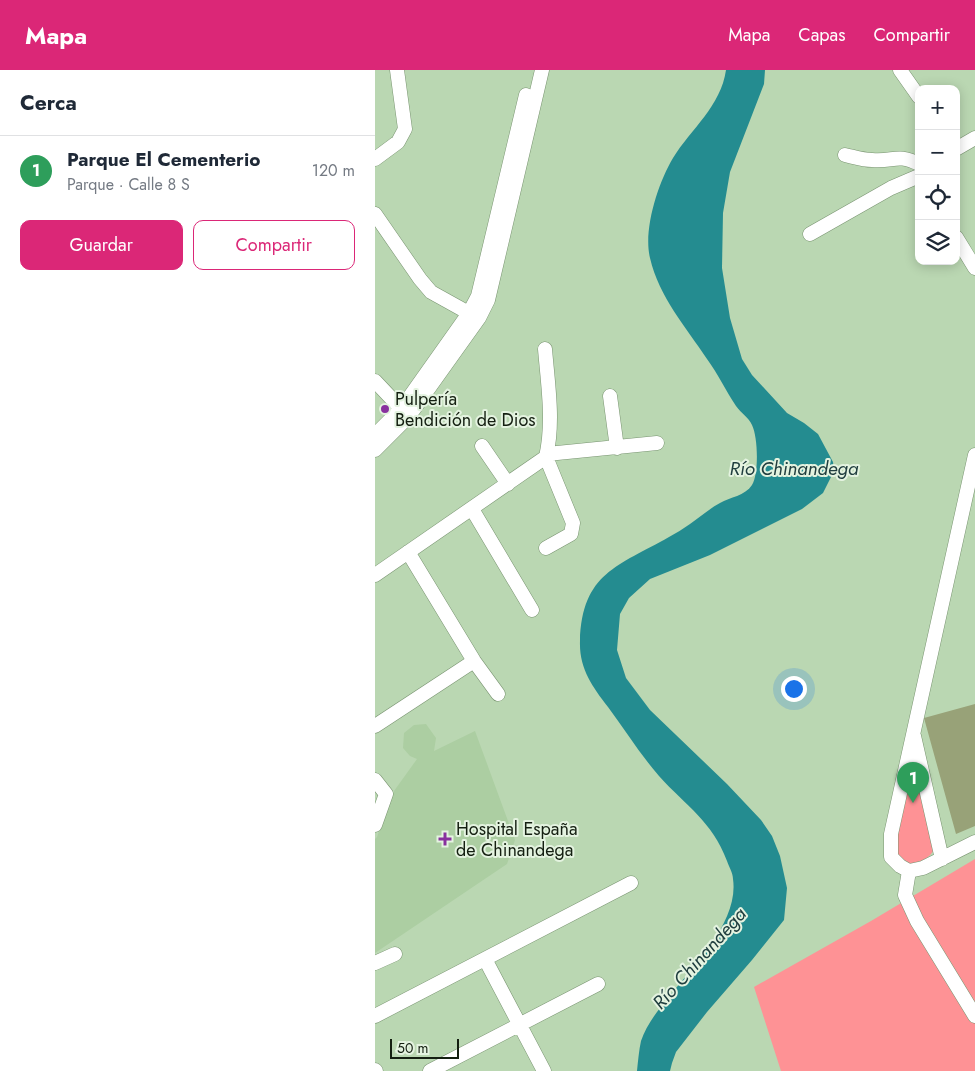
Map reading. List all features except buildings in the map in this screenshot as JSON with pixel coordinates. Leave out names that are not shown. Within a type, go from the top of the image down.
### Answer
[{"type":"street","points":[[375,159],[399,142],[405,129],[397,70]]},
{"type":"street","points":[[474,316],[532,70]]},
{"type":"street","points":[[375,450],[405,412],[474,316],[488,300],[542,70]]},
{"type":"street","points":[[900,70],[915,91]]},
{"type":"street","points":[[960,147],[975,138]]},
{"type":"street","points":[[845,155],[871,160],[887,160],[898,157],[907,158],[915,162]]},
{"type":"street","points":[[810,234],[891,188],[915,178]]},
{"type":"street","points":[[375,214],[431,292],[474,316]]},
{"type":"street","points":[[960,244],[975,268]]},
{"type":"street","points":[[545,350],[550,443],[546,456],[573,523],[571,534],[546,548]]},
{"type":"street","points":[[375,381],[405,412]]},
{"type":"street","points":[[610,396],[617,448]]},
{"type":"street","points":[[375,435],[405,412]]},
{"type":"street","points":[[375,574],[472,509],[546,456],[657,443]]},
{"type":"street","points":[[482,446],[508,484]]},
{"type":"street","points":[[975,455],[972,478],[891,834],[891,857],[900,866],[909,871],[923,868],[975,842]]},
{"type":"street","points":[[472,509],[532,610]]},
{"type":"street","points":[[408,552],[474,661],[498,694]]},
{"type":"street","points":[[375,726],[474,661]]},
{"type":"street","points":[[913,732],[942,859]]},
{"type":"street","points":[[375,780],[385,794],[375,825]]},
{"type":"street","points":[[909,871],[905,895],[917,921],[975,1016]]},
{"type":"street","points":[[375,1016],[631,883]]},
{"type":"street","points":[[375,963],[395,954]]},
{"type":"street","points":[[485,959],[544,1071]]},
{"type":"street","points":[[430,1071],[599,984]]},
{"type":"shaded area","name":"Hospital España de Chinandega","points":[[426,724],[436,738],[434,751],[475,731],[515,840],[507,864],[375,953],[375,839],[394,791],[417,759],[410,756],[403,748],[404,733],[414,725]]},
{"type":"shaded area","points":[[915,757],[938,842],[933,852],[927,857],[910,864],[896,854],[893,843]]},
{"type":"shaded area","points":[[975,859],[975,1071],[781,1071],[754,987],[871,921]]},
{"type":"water","name":"Río Chinandega","points":[[726,70],[765,70],[764,84],[730,172],[723,213],[722,268],[730,318],[742,359],[752,375],[787,413],[818,434],[833,462],[834,471],[823,493],[802,509],[710,555],[650,579],[629,598],[620,614],[617,650],[626,678],[650,710],[727,784],[761,820],[772,836],[780,856],[787,888],[784,920],[676,1052],[670,1071],[637,1071],[641,1041],[650,1022],[714,941],[723,925],[733,894],[733,877],[721,847],[706,824],[652,768],[597,692],[584,668],[580,651],[582,618],[588,600],[606,574],[682,529],[716,505],[745,492],[752,485],[756,473],[756,438],[752,425],[736,406],[711,365],[666,299],[654,272],[648,247],[653,207],[667,168],[680,147],[712,106],[723,83]]},
{"type":"place","name":"Pulpería Bendición de Dios","points":[[385,409]]},
{"type":"place","name":"Parque El Cementerio","points":[[913,803]]},
{"type":"place","name":"Hospital España de Chinandega","points":[[445,839]]}]
